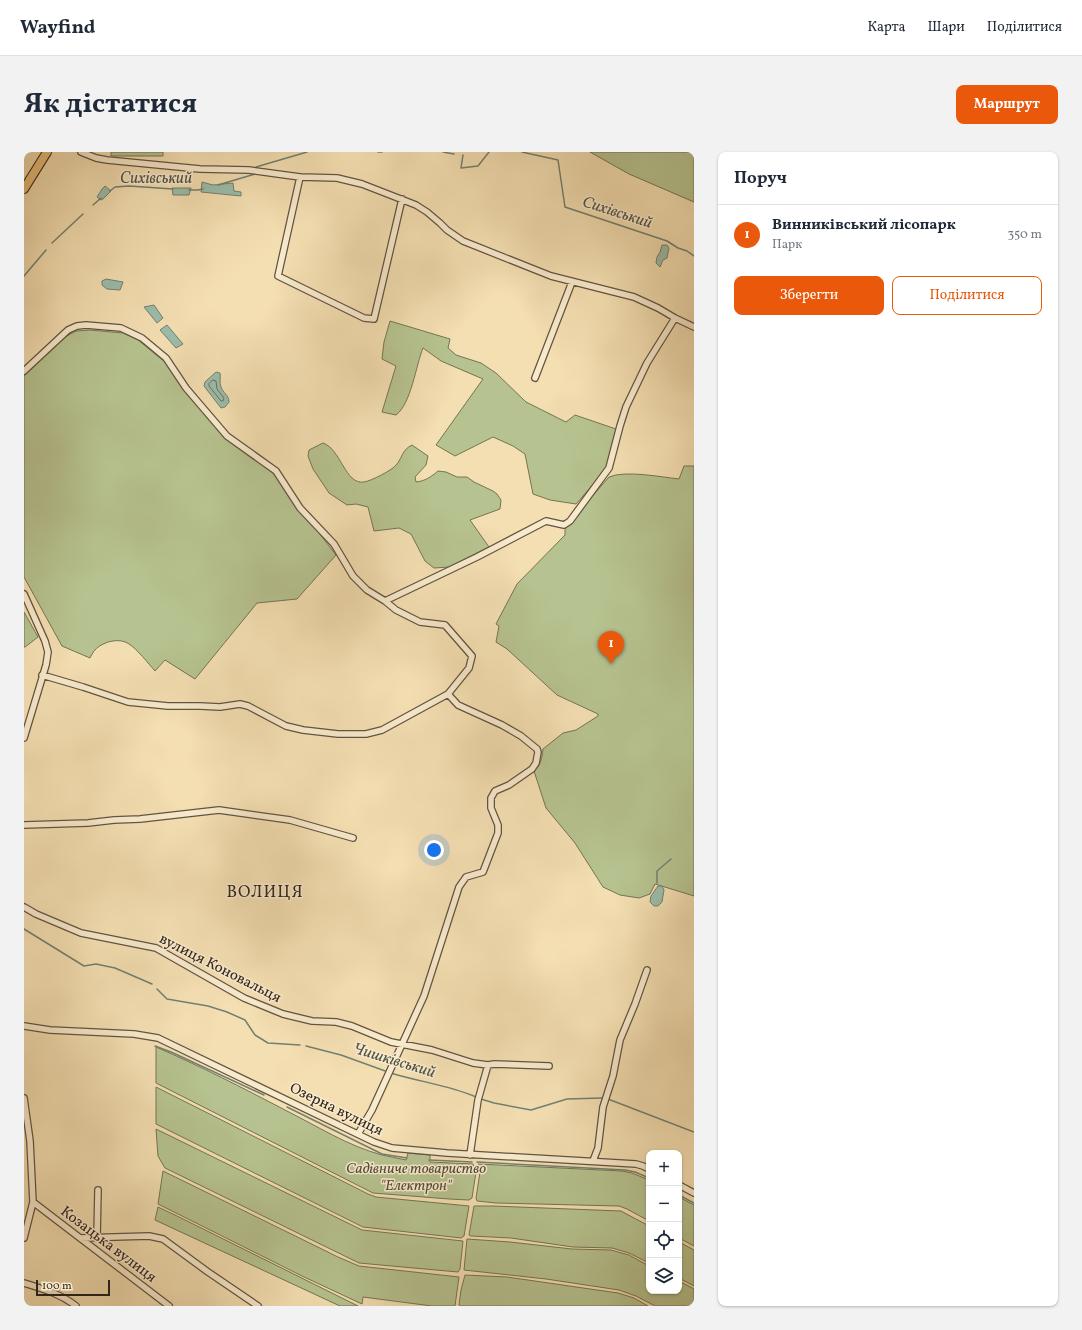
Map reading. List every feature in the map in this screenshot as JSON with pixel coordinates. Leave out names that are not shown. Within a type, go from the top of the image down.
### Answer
[{"type":"highway","points":[[24,189],[47,152]]},
{"type":"street","points":[[81,152],[96,158],[107,160],[200,169],[249,170],[300,177],[323,177],[362,184],[416,205],[463,241],[551,276],[634,297],[694,326]]},
{"type":"street","points":[[300,177],[278,276],[364,318],[374,319],[402,199]]},
{"type":"street","points":[[535,378],[572,282]]},
{"type":"street","points":[[386,601],[477,557],[546,521],[564,525],[570,521],[609,468],[620,426],[629,402],[647,363],[675,318]]},
{"type":"street","points":[[24,370],[68,330],[76,326],[86,325],[121,328],[142,338],[166,358],[186,388],[227,436],[276,471],[300,508],[334,544],[353,576],[367,590],[386,601],[396,610],[420,622],[445,625],[472,656],[469,668],[448,694],[413,714],[375,732],[366,734],[338,734],[303,730],[286,726],[248,706],[240,704],[220,707],[168,706],[128,702],[42,675]]},
{"type":"street","points":[[24,594],[45,640],[48,652],[24,738]]},
{"type":"street","points":[[358,1134],[372,1110],[390,1073],[424,996],[459,887],[466,877],[483,872],[498,833],[498,825],[491,808],[491,798],[496,791],[509,785],[532,769],[538,757],[537,749],[521,736],[502,725],[458,705],[448,694]]},
{"type":"street","points":[[24,825],[88,823],[219,810],[290,820],[353,838]]},
{"type":"street","name":"вулиця Коновальця","points":[[24,907],[81,934],[156,948],[244,998],[283,1014],[312,1021],[336,1022],[352,1026],[391,1042],[432,1050],[473,1063],[488,1065],[549,1066]]},
{"type":"street","points":[[593,1161],[598,1148],[603,1107],[613,1076],[620,1040],[647,970]]},
{"type":"street","name":"Озерна вулиця","points":[[24,1026],[50,1030],[134,1034],[158,1038],[383,1146],[470,1155],[636,1164],[646,1168]]},
{"type":"street","points":[[470,1155],[478,1100],[488,1065]]},
{"type":"street","points":[[24,1098],[30,1141],[33,1202],[24,1238]]},
{"type":"street","points":[[681,1186],[694,1193]]},
{"type":"street","points":[[98,1190],[98,1237]]},
{"type":"street","name":"Козацька вулиця","points":[[33,1202],[169,1306]]},
{"type":"street","points":[[80,1238],[149,1236],[163,1239],[258,1306]]},
{"type":"street","points":[[24,1283],[67,1299],[76,1306]]},
{"type":"street","points":[[64,1306],[67,1299]]},
{"type":"green space","points":[[111,152],[163,152],[163,156],[111,156]]},
{"type":"green space","points":[[590,152],[694,152],[694,202],[629,174]]},
{"type":"green space","points":[[390,321],[450,339],[448,348],[456,355],[481,363],[496,373],[526,402],[566,422],[575,415],[616,429],[608,463],[602,474],[576,504],[550,500],[533,494],[525,454],[513,446],[493,437],[455,456],[436,445],[483,379],[441,361],[423,348],[406,402],[401,410],[396,415],[382,412],[396,366],[382,359],[384,342]]},
{"type":"green space","points":[[90,330],[123,333],[138,340],[165,362],[184,390],[226,437],[274,474],[336,555],[297,599],[257,603],[195,679],[165,660],[155,671],[135,649],[125,642],[111,641],[106,643],[98,647],[90,658],[62,646],[24,577],[24,376],[65,337],[76,331]]},
{"type":"green space","points":[[323,443],[334,452],[347,473],[358,481],[367,481],[382,475],[391,469],[397,464],[406,449],[412,445],[428,456],[426,465],[415,477],[416,482],[428,478],[438,471],[446,472],[457,477],[467,477],[493,491],[501,500],[500,509],[470,520],[489,547],[449,567],[434,568],[425,561],[411,534],[399,528],[374,531],[368,507],[356,504],[347,505],[329,493],[313,469],[308,456],[309,450]]},
{"type":"green space","points":[[684,466],[694,466],[694,896],[655,884],[650,894],[639,898],[620,895],[603,887],[575,843],[546,808],[534,771],[541,761],[543,749],[563,733],[576,730],[598,716],[598,714],[557,695],[507,649],[496,642],[499,626],[496,624],[517,584],[565,535],[565,529],[568,524],[609,477],[633,474],[679,479]]},
{"type":"green space","points":[[24,612],[38,637],[25,647],[24,647]]},
{"type":"green space","name":"Садівниче товариство \"Електрон\"","points":[[156,1047],[221,1077],[345,1141],[369,1151],[406,1160],[408,1153],[430,1155],[430,1162],[473,1164],[476,1172],[472,1198],[469,1200],[449,1199],[373,1193],[156,1083]]},
{"type":"green space","name":"Садівниче товариство \"Електрон\"","points":[[156,1087],[368,1194],[376,1197],[469,1206],[464,1236],[461,1238],[363,1227],[156,1124]]},
{"type":"green space","name":"Садівниче товариство \"Електрон\"","points":[[156,1129],[362,1230],[463,1241],[460,1269],[458,1272],[359,1263],[165,1168],[158,1156]]},
{"type":"green space","name":"Садівниче товариство \"Електрон\"","points":[[478,1164],[622,1171],[632,1173],[646,1179],[646,1219],[619,1206],[496,1203],[477,1201],[476,1198],[480,1172]]},
{"type":"green space","points":[[163,1171],[359,1266],[459,1277],[455,1306],[432,1306],[363,1297],[362,1304],[302,1276],[158,1204]]},
{"type":"green space","points":[[682,1199],[694,1205],[694,1246],[682,1240]]},
{"type":"green space","name":"Садівниче товариство \"Електрон\"","points":[[474,1206],[621,1211],[646,1224],[646,1262],[629,1253],[612,1248],[573,1247],[511,1238],[469,1235]]},
{"type":"green space","points":[[158,1207],[358,1306],[340,1306],[155,1220]]},
{"type":"green space","name":"Садівниче товариство \"Електрон\"","points":[[467,1239],[572,1249],[611,1250],[629,1255],[646,1264],[646,1294],[682,1294],[682,1283],[694,1289],[694,1306],[655,1306],[636,1296],[619,1290],[546,1279],[464,1270]]},
{"type":"green space","points":[[682,1244],[694,1250],[694,1286],[682,1280]]},
{"type":"green space","points":[[465,1275],[507,1277],[618,1293],[634,1298],[648,1306],[461,1306],[459,1305]]},
{"type":"water","points":[[202,182],[213,185],[233,183],[234,191],[241,192],[241,196],[201,192]]},
{"type":"water","points":[[105,186],[111,191],[101,200],[97,197]]},
{"type":"water","points":[[172,188],[191,188],[189,195],[173,195]]},
{"type":"water","points":[[662,245],[667,245],[669,248],[667,258],[663,260],[660,267],[656,263]]},
{"type":"water","points":[[106,279],[123,282],[120,290],[107,289],[102,285],[102,281]]},
{"type":"water","points":[[154,305],[163,318],[157,323],[144,307]]},
{"type":"water","points":[[167,325],[183,344],[176,348],[160,330]]},
{"type":"water","points":[[216,372],[220,373],[221,387],[229,400],[225,407],[221,408],[204,386],[205,382]]},
{"type":"water","points":[[658,886],[662,886],[664,890],[662,902],[658,906],[654,906],[650,902],[651,896]]},
{"type":"waterway","name":"Сихівський","points":[[256,167],[307,152]]},
{"type":"waterway","name":"Сихівський","points":[[443,152],[454,154]]},
{"type":"waterway","name":"Сихівський","points":[[463,155],[461,168],[478,166],[489,152]]},
{"type":"waterway","name":"Сихівський","points":[[522,152],[558,160],[565,207],[667,241],[694,256]]},
{"type":"waterway","name":"Сихівський","points":[[218,185],[255,174]]},
{"type":"waterway","name":"Сихівський","points":[[110,191],[115,187],[129,186],[173,189]]},
{"type":"waterway","name":"Сихівський","points":[[189,190],[203,189]]},
{"type":"waterway","name":"Сихівський","points":[[93,205],[101,198]]},
{"type":"waterway","name":"Сихівський","points":[[52,243],[83,214]]},
{"type":"waterway","name":"Сихівський","points":[[24,276],[46,250]]},
{"type":"waterway","points":[[657,883],[657,871],[671,859]]},
{"type":"waterway","name":"Чишківський","points":[[24,929],[84,966],[96,964],[115,968],[152,984]]},
{"type":"waterway","name":"Чишківський","points":[[157,989],[167,999],[208,1006],[245,1020],[255,1035],[268,1043],[300,1045]]},
{"type":"waterway","points":[[155,1046],[264,1095]]},
{"type":"waterway","name":"Чишківський","points":[[306,1046],[341,1055],[388,1072]]},
{"type":"waterway","name":"Чишківський","points":[[391,1073],[455,1089],[476,1097]]},
{"type":"waterway","name":"Чишківський","points":[[481,1099],[531,1110],[567,1099],[602,1098]]},
{"type":"waterway","name":"Чишківський","points":[[608,1099],[694,1132]]},
{"type":"waterway","points":[[287,1107],[382,1154],[407,1158]]},
{"type":"waterway","points":[[429,1160],[472,1162]]},
{"type":"waterway","points":[[477,1162],[625,1170],[646,1177]]},
{"type":"waterway","points":[[682,1197],[694,1203]]},
{"type":"place","name":"Винниківський лісопарк","points":[[611,664]]},
{"type":"district","name":"ВОЛИЦЯ","points":[[265,892]]}]
